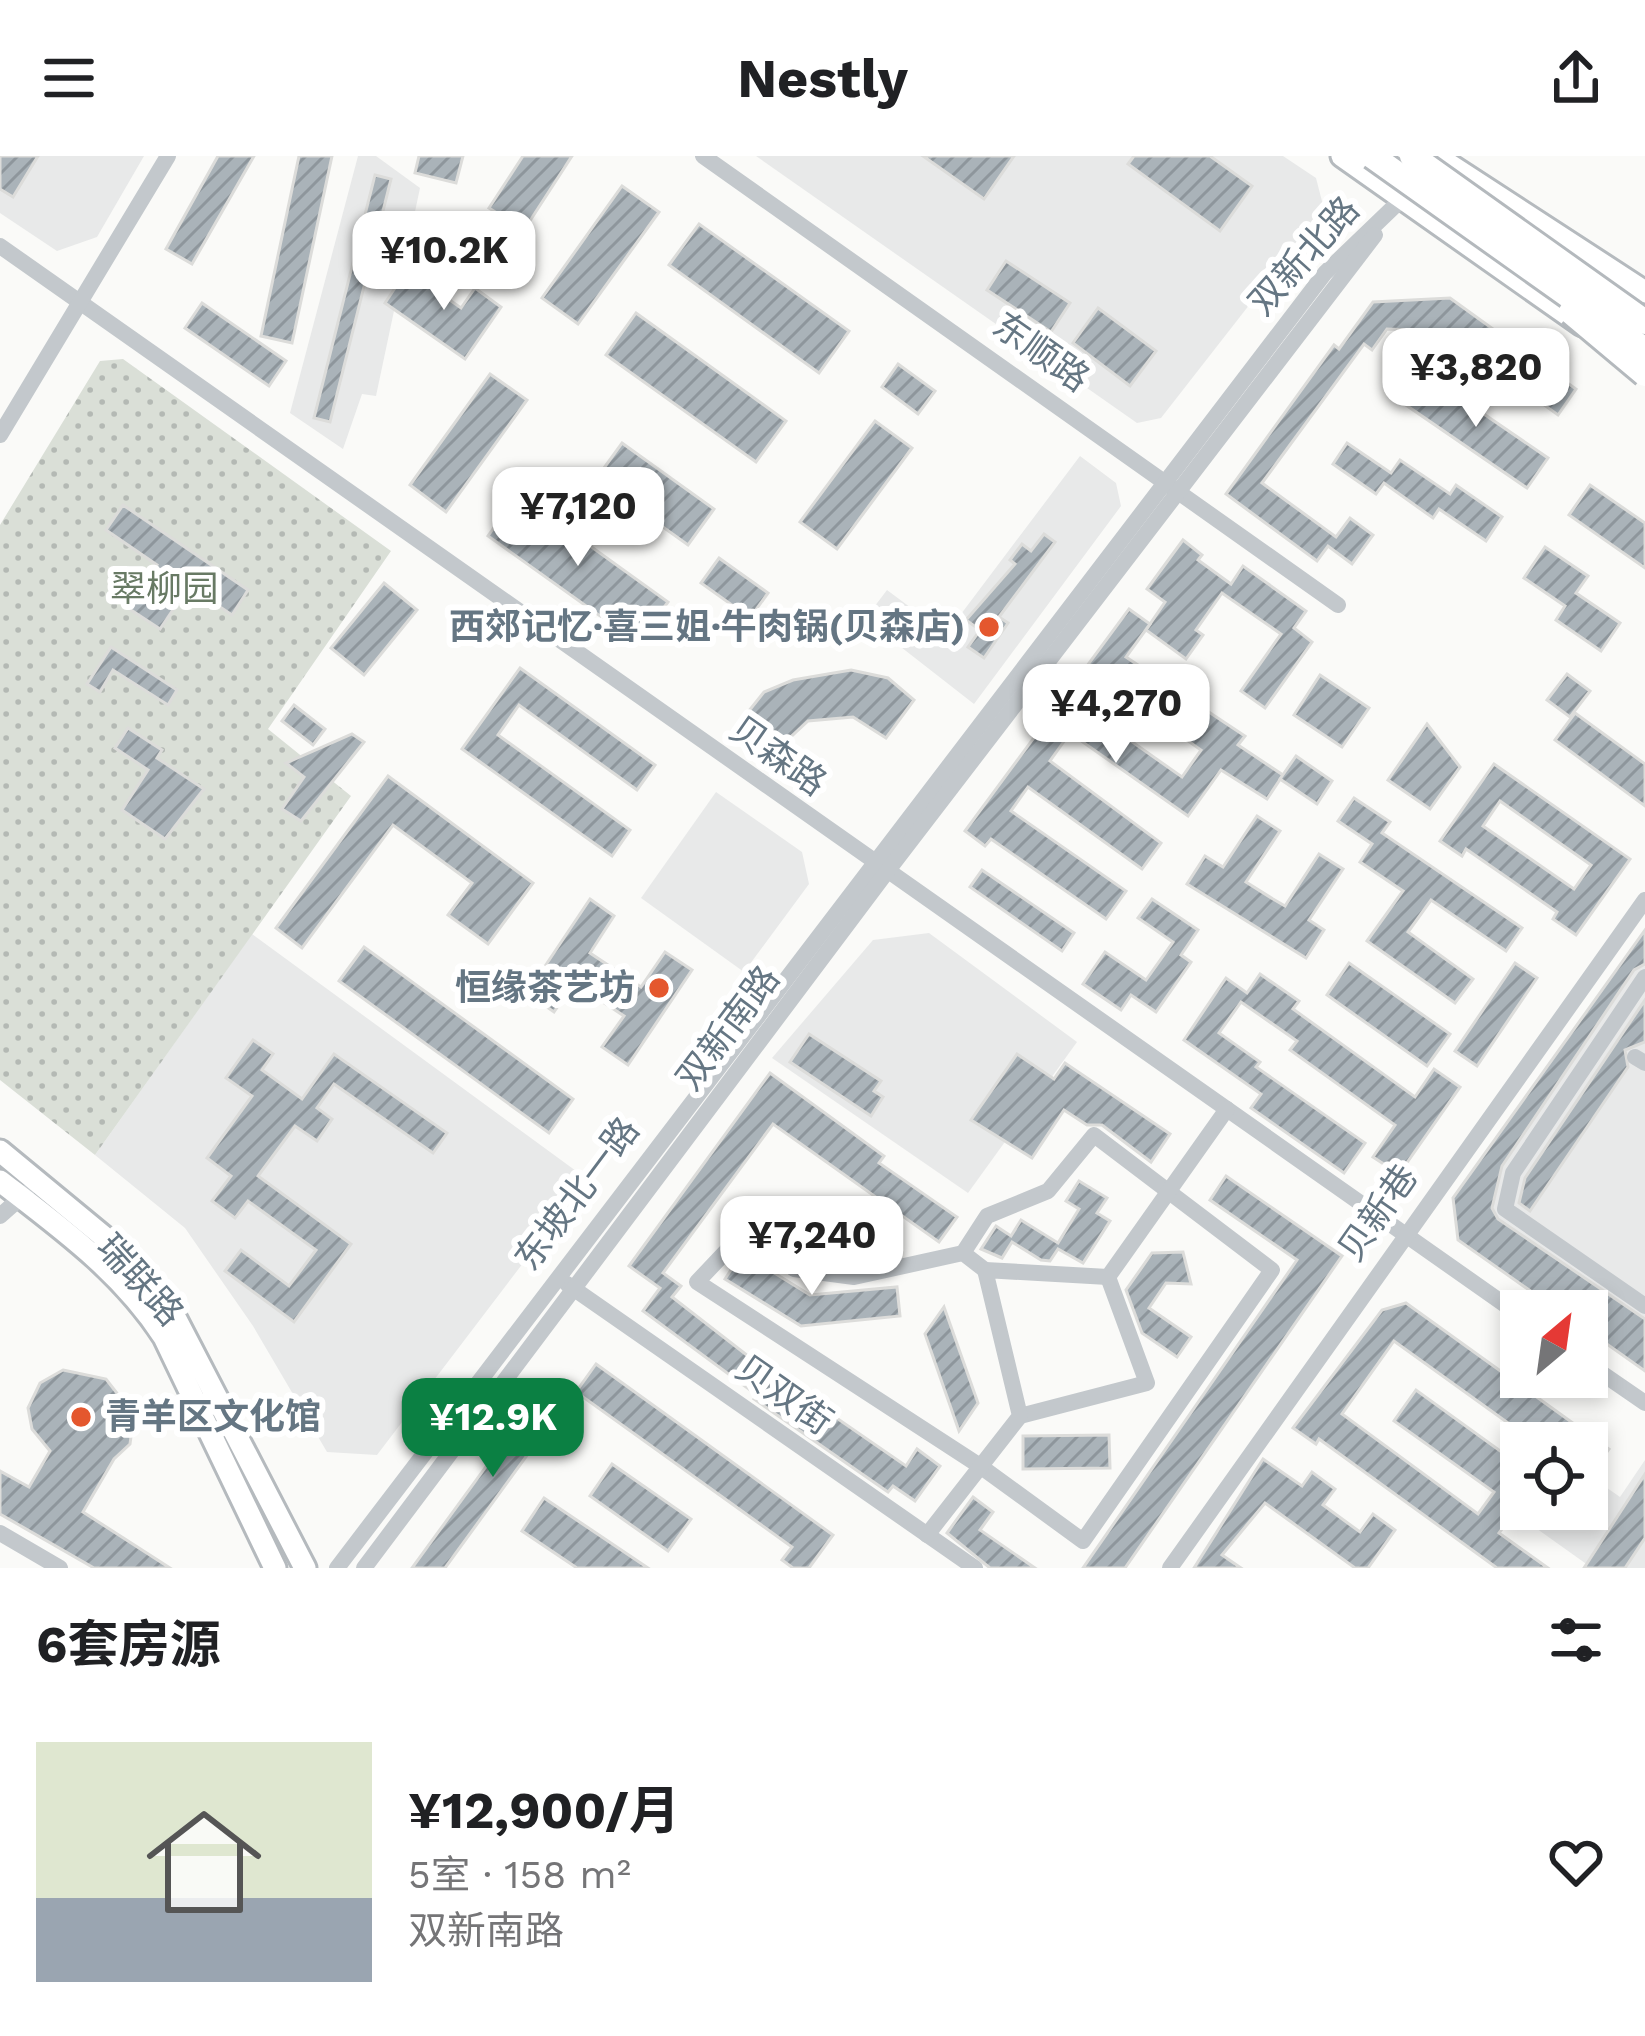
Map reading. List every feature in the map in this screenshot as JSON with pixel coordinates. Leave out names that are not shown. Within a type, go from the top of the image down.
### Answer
[{"type":"highway","points":[[1372,156],[1645,350]]},
{"type":"highway","points":[[1412,156],[1645,322]]},
{"type":"highway","points":[[1509,251],[1607,347],[1645,371]]},
{"type":"main road","points":[[1342,156],[1645,371]]},
{"type":"main road","points":[[1402,199],[1439,157],[1645,292]]},
{"type":"main road","name":"瑞联路","points":[[0,1151],[132,1260],[165,1298],[305,1568]]},
{"type":"main road","name":"瑞联路","points":[[7,1189],[114,1271],[144,1305],[275,1568]]},
{"type":"street","points":[[0,435],[168,156]]},
{"type":"street","name":"东顺路","points":[[703,156],[1338,605]]},
{"type":"street","name":"双新北路","points":[[879,868],[1172,484],[1402,199]]},
{"type":"street","name":"贝森路","points":[[0,246],[1500,1301]]},
{"type":"street","name":"东坡北一路","points":[[337,1568],[555,1276],[879,868]]},
{"type":"street","name":"双新南路","points":[[364,1568],[879,868]]},
{"type":"street","name":"贝新巷","points":[[1170,1568],[1645,900]]},
{"type":"street","points":[[1645,977],[1513,1173],[1505,1209],[1645,1306]]},
{"type":"street","points":[[1108,1277],[1227,1108]]},
{"type":"street","points":[[1094,1135],[1168,1192],[1272,1270],[1083,1540],[980,1466],[697,1282],[751,1225],[794,1268],[854,1277],[963,1253],[987,1216],[1048,1191],[1094,1135]]},
{"type":"street","points":[[0,1216],[7,1189],[34,1178]]},
{"type":"street","points":[[963,1253],[985,1270],[1108,1277]]},
{"type":"street","points":[[985,1270],[1020,1416]]},
{"type":"street","name":"贝双街","points":[[555,1276],[975,1568]]},
{"type":"street","points":[[927,1534],[1020,1416],[1148,1383],[1108,1277]]},
{"type":"street","points":[[1608,1377],[1645,1403]]},
{"type":"street","points":[[0,1533],[60,1568]]},
{"type":"shaded area","points":[[0,156],[144,156],[97,237],[57,251],[0,213]]},
{"type":"shaded area","points":[[358,156],[376,156],[420,188],[376,396],[362,394],[343,449],[290,413]]},
{"type":"shaded area","points":[[756,156],[1283,156],[1316,178],[1324,209],[1161,418],[1137,423]]},
{"type":"shaded area","points":[[1080,456],[1116,483],[1121,506],[974,704],[865,619],[887,590],[946,634]]},
{"type":"shaded area","points":[[716,792],[802,852],[809,884],[744,972],[641,898]]},
{"type":"shaded area","points":[[929,933],[1077,1042],[968,1193],[772,1058],[873,940]]},
{"type":"shaded area","points":[[252,934],[587,1179],[377,1455],[327,1452],[253,1326],[185,1228],[95,1155]]},
{"type":"shaded area","points":[[1645,934],[1645,1371],[1608,1345],[1608,1290],[1529,1290],[1458,1240],[1453,1198]]},
{"type":"shaded area","points":[[1645,1460],[1645,1568],[1592,1568],[1539,1530],[1608,1530],[1608,1489],[1620,1497]]},
{"type":"green space","name":"翠柳园","points":[[123,359],[391,551],[268,729],[351,796],[95,1155],[0,1080],[0,525],[100,361]]},
{"type":"building","points":[[0,156],[38,156],[13,197],[0,189]]},
{"type":"building","points":[[218,156],[254,156],[192,264],[166,249]]},
{"type":"building","points":[[299,156],[332,156],[292,343],[261,336]]},
{"type":"building","points":[[419,156],[463,156],[456,183],[415,173]]},
{"type":"building","points":[[523,156],[572,156],[524,230],[489,208]]},
{"type":"building","points":[[923,156],[1014,156],[984,199]]},
{"type":"building","points":[[1134,156],[1210,156],[1252,186],[1220,231],[1128,164]]},
{"type":"building","points":[[375,175],[391,179],[330,422],[314,418]]},
{"type":"building","points":[[622,186],[659,212],[578,324],[542,298]]},
{"type":"building","points":[[699,224],[849,331],[819,373],[669,265]]},
{"type":"building","points":[[1006,261],[1070,303],[1051,332],[987,290]]},
{"type":"building","points":[[407,270],[461,308],[475,288],[501,307],[465,359],[385,303]]},
{"type":"building","points":[[1450,298],[1576,389],[1558,415],[1442,331],[1387,329],[1372,350],[1364,344],[1262,483],[1336,537],[1350,518],[1373,535],[1352,564],[1328,546],[1317,561],[1226,494],[1334,345],[1339,349],[1373,302]]},
{"type":"building","points":[[202,303],[286,361],[269,386],[185,328]]},
{"type":"building","points":[[1098,308],[1156,351],[1130,386],[1073,343]]},
{"type":"building","points":[[636,313],[786,421],[756,462],[606,355]]},
{"type":"building","points":[[898,364],[935,391],[918,414],[882,387]]},
{"type":"building","points":[[1424,373],[1548,458],[1527,488],[1403,403]]},
{"type":"building","points":[[490,374],[527,400],[446,512],[410,485]]},
{"type":"building","points":[[875,421],[912,448],[837,549],[800,522]]},
{"type":"building","points":[[622,443],[714,509],[688,545],[596,479]]},
{"type":"building","points":[[1347,443],[1391,473],[1400,460],[1450,494],[1456,485],[1502,517],[1486,541],[1439,509],[1433,518],[1384,483],[1376,494],[1333,464]]},
{"type":"building","points":[[1590,485],[1645,523],[1645,568],[1569,515]]},
{"type":"building","points":[[518,494],[668,602],[638,643],[488,536]]},
{"type":"building","points":[[123,505],[248,590],[232,615],[189,586],[160,629],[128,608],[157,565],[106,530]]},
{"type":"building","points":[[1044,534],[1055,542],[999,617],[1008,623],[984,658],[968,647],[980,630],[966,620],[1015,564],[1010,560],[1022,544],[1031,551]]},
{"type":"building","points":[[1183,540],[1202,555],[1198,560],[1231,584],[1243,566],[1306,611],[1294,628],[1312,642],[1265,708],[1241,691],[1281,634],[1222,593],[1196,630],[1203,635],[1186,659],[1146,630],[1165,602],[1147,589]]},
{"type":"building","points":[[1545,547],[1588,576],[1576,593],[1620,623],[1601,651],[1556,620],[1565,606],[1524,578]]},
{"type":"building","points":[[719,558],[768,593],[750,618],[701,583]]},
{"type":"building","points":[[384,583],[417,610],[364,675],[331,648]]},
{"type":"building","points":[[1129,609],[1150,624],[1126,657],[1245,736],[1238,745],[1283,775],[1267,799],[1221,770],[1188,816],[1070,733],[1050,761],[1161,843],[1142,869],[1028,787],[1011,811],[1126,891],[1106,919],[991,839],[985,846],[965,831]],"holes":[[[1106,683],[1201,750],[1182,777],[1087,710]]]},
{"type":"building","points":[[111,647],[177,690],[168,705],[113,670],[100,692],[87,684]]},
{"type":"building","points":[[520,668],[655,765],[637,790],[519,705],[498,735],[630,830],[612,856],[462,749]]},
{"type":"building","points":[[851,670],[888,678],[914,700],[886,738],[853,717],[808,721],[782,745],[744,717],[764,692],[793,680]]},
{"type":"building","points":[[1567,674],[1590,691],[1570,717],[1547,700]]},
{"type":"building","points":[[1320,675],[1369,708],[1342,747],[1294,715]]},
{"type":"building","points":[[294,705],[325,729],[313,745],[282,721]]},
{"type":"building","points":[[1575,713],[1645,764],[1645,806],[1555,740]]},
{"type":"building","points":[[1427,724],[1460,767],[1430,809],[1388,780]]},
{"type":"building","points":[[128,728],[162,750],[157,758],[204,789],[165,839],[122,810],[148,770],[115,748]]},
{"type":"building","points":[[352,734],[364,742],[301,821],[282,809],[304,777],[286,763]]},
{"type":"building","points":[[1296,756],[1332,781],[1317,804],[1280,779]]},
{"type":"building","points":[[1494,764],[1630,859],[1576,935],[1553,919],[1557,912],[1466,849],[1462,856],[1440,841]],"holes":[[[1500,801],[1591,865],[1574,889],[1483,826]]]},
{"type":"building","points":[[388,776],[533,883],[488,944],[448,915],[472,883],[393,825],[302,948],[276,928]]},
{"type":"building","points":[[1354,798],[1390,822],[1382,833],[1522,928],[1506,951],[1431,900],[1408,932],[1473,979],[1455,1003],[1367,941],[1403,891],[1360,862],[1372,844],[1338,821]]},
{"type":"building","points":[[1257,816],[1280,831],[1246,882],[1273,899],[1285,906],[1319,854],[1343,869],[1309,920],[1324,930],[1306,958],[1187,884],[1205,856],[1223,867]]},
{"type":"building","points":[[982,870],[1074,933],[1062,951],[970,887]]},
{"type":"building","points":[[590,899],[614,916],[590,953],[641,987],[665,952],[692,970],[628,1065],[602,1047],[624,1016],[574,983],[554,1012],[527,993]]},
{"type":"building","points":[[1152,899],[1198,930],[1181,955],[1191,962],[1156,1012],[1131,995],[1121,1010],[1083,984],[1105,952],[1146,980],[1173,942],[1138,918]]},
{"type":"building","points":[[1645,930],[1645,964],[1634,970],[1502,1166],[1492,1208],[1498,1219],[1602,1290],[1529,1290],[1458,1240],[1453,1198]]},
{"type":"building","points":[[364,947],[573,1099],[549,1133],[339,981]]},
{"type":"building","points":[[1349,963],[1450,1034],[1427,1066],[1327,995]]},
{"type":"building","points":[[1515,963],[1537,978],[1477,1066],[1455,1051]]},
{"type":"building","points":[[1260,974],[1299,1001],[1293,1009],[1415,1097],[1434,1069],[1460,1087],[1399,1174],[1373,1157],[1395,1125],[1290,1050],[1297,1041],[1241,1002],[1219,1033],[1260,1062],[1256,1067],[1365,1143],[1344,1173],[1251,1108],[1261,1094],[1184,1040],[1226,978],[1247,993]]},
{"type":"building","points":[[1645,1000],[1645,1042],[1625,1050],[1628,1067],[1530,1211],[1519,1203],[1525,1178]]},
{"type":"building","points":[[809,1034],[881,1081],[874,1091],[883,1097],[871,1116],[790,1062]]},
{"type":"building","points":[[253,1040],[273,1054],[262,1070],[302,1099],[334,1054],[447,1133],[433,1153],[334,1084],[317,1108],[332,1119],[317,1141],[295,1126],[258,1176],[351,1244],[294,1322],[225,1271],[241,1250],[289,1286],[316,1250],[248,1201],[235,1218],[212,1201],[231,1176],[207,1158],[252,1096],[226,1078]]},
{"type":"building","points":[[1017,1054],[1054,1079],[1065,1063],[1170,1134],[1151,1162],[1102,1125],[1087,1125],[1064,1110],[1032,1158],[971,1120]]},
{"type":"building","points":[[770,1073],[884,1156],[879,1163],[957,1217],[939,1242],[773,1124],[663,1273],[681,1286],[672,1297],[757,1363],[906,1466],[917,1449],[940,1466],[915,1501],[893,1486],[888,1492],[754,1399],[757,1395],[643,1311],[660,1288],[629,1266]]},
{"type":"building","points":[[1226,1176],[1342,1256],[1125,1568],[1083,1568],[1297,1260],[1210,1200]]},
{"type":"building","points":[[1079,1181],[1107,1198],[1097,1213],[1110,1221],[1083,1263],[1058,1249],[1050,1261],[1041,1260],[1012,1242],[1002,1258],[981,1249],[996,1226],[1011,1236],[1021,1220],[1058,1243],[1079,1209],[1066,1201]]},
{"type":"building","points":[[1183,1252],[1191,1284],[1166,1283],[1149,1308],[1191,1337],[1177,1357],[1142,1333],[1126,1290],[1152,1253]]},
{"type":"building","points":[[742,1253],[810,1295],[897,1287],[900,1316],[801,1326],[725,1279]]},
{"type":"building","points":[[1608,1294],[1645,1319],[1645,1371],[1608,1345]]},
{"type":"building","points":[[1406,1303],[1500,1371],[1500,1398],[1538,1398],[1571,1422],[1507,1422],[1394,1341],[1342,1414],[1478,1514],[1494,1492],[1394,1421],[1416,1390],[1500,1451],[1499,1533],[1548,1568],[1497,1568],[1319,1439],[1316,1444],[1293,1428],[1382,1310]]},
{"type":"building","points":[[944,1307],[978,1403],[959,1431],[925,1334]]},
{"type":"building","points":[[596,1364],[833,1535],[809,1568],[793,1568],[782,1560],[792,1547],[576,1392]]},
{"type":"building","points":[[63,1370],[106,1379],[134,1415],[130,1444],[114,1459],[83,1512],[170,1568],[94,1568],[0,1514],[0,1471],[29,1487],[50,1451],[32,1429],[28,1408],[40,1383]]},
{"type":"building","points":[[547,1383],[568,1399],[445,1568],[412,1568]]},
{"type":"building","points":[[1109,1435],[1110,1468],[1023,1469],[1023,1436]]},
{"type":"building","points":[[1263,1459],[1302,1486],[1312,1472],[1335,1489],[1323,1505],[1360,1532],[1373,1514],[1395,1530],[1368,1568],[1355,1568],[1265,1503],[1222,1555],[1241,1568],[1194,1568]]},
{"type":"building","points":[[612,1464],[691,1519],[668,1551],[590,1496]]},
{"type":"building","points":[[1645,1474],[1645,1538],[1625,1568],[1584,1568]]},
{"type":"building","points":[[973,1497],[993,1512],[980,1530],[1035,1568],[990,1568],[947,1533]]},
{"type":"building","points":[[544,1498],[648,1568],[577,1568],[522,1531]]},
{"type":"place","name":"西郊记忆·喜三姐·牛肉锅(贝森店)","points":[[989,627]]},
{"type":"place","name":"恒缘茶艺坊","points":[[659,988]]},
{"type":"place","name":"青羊区文化馆","points":[[81,1417]]}]
